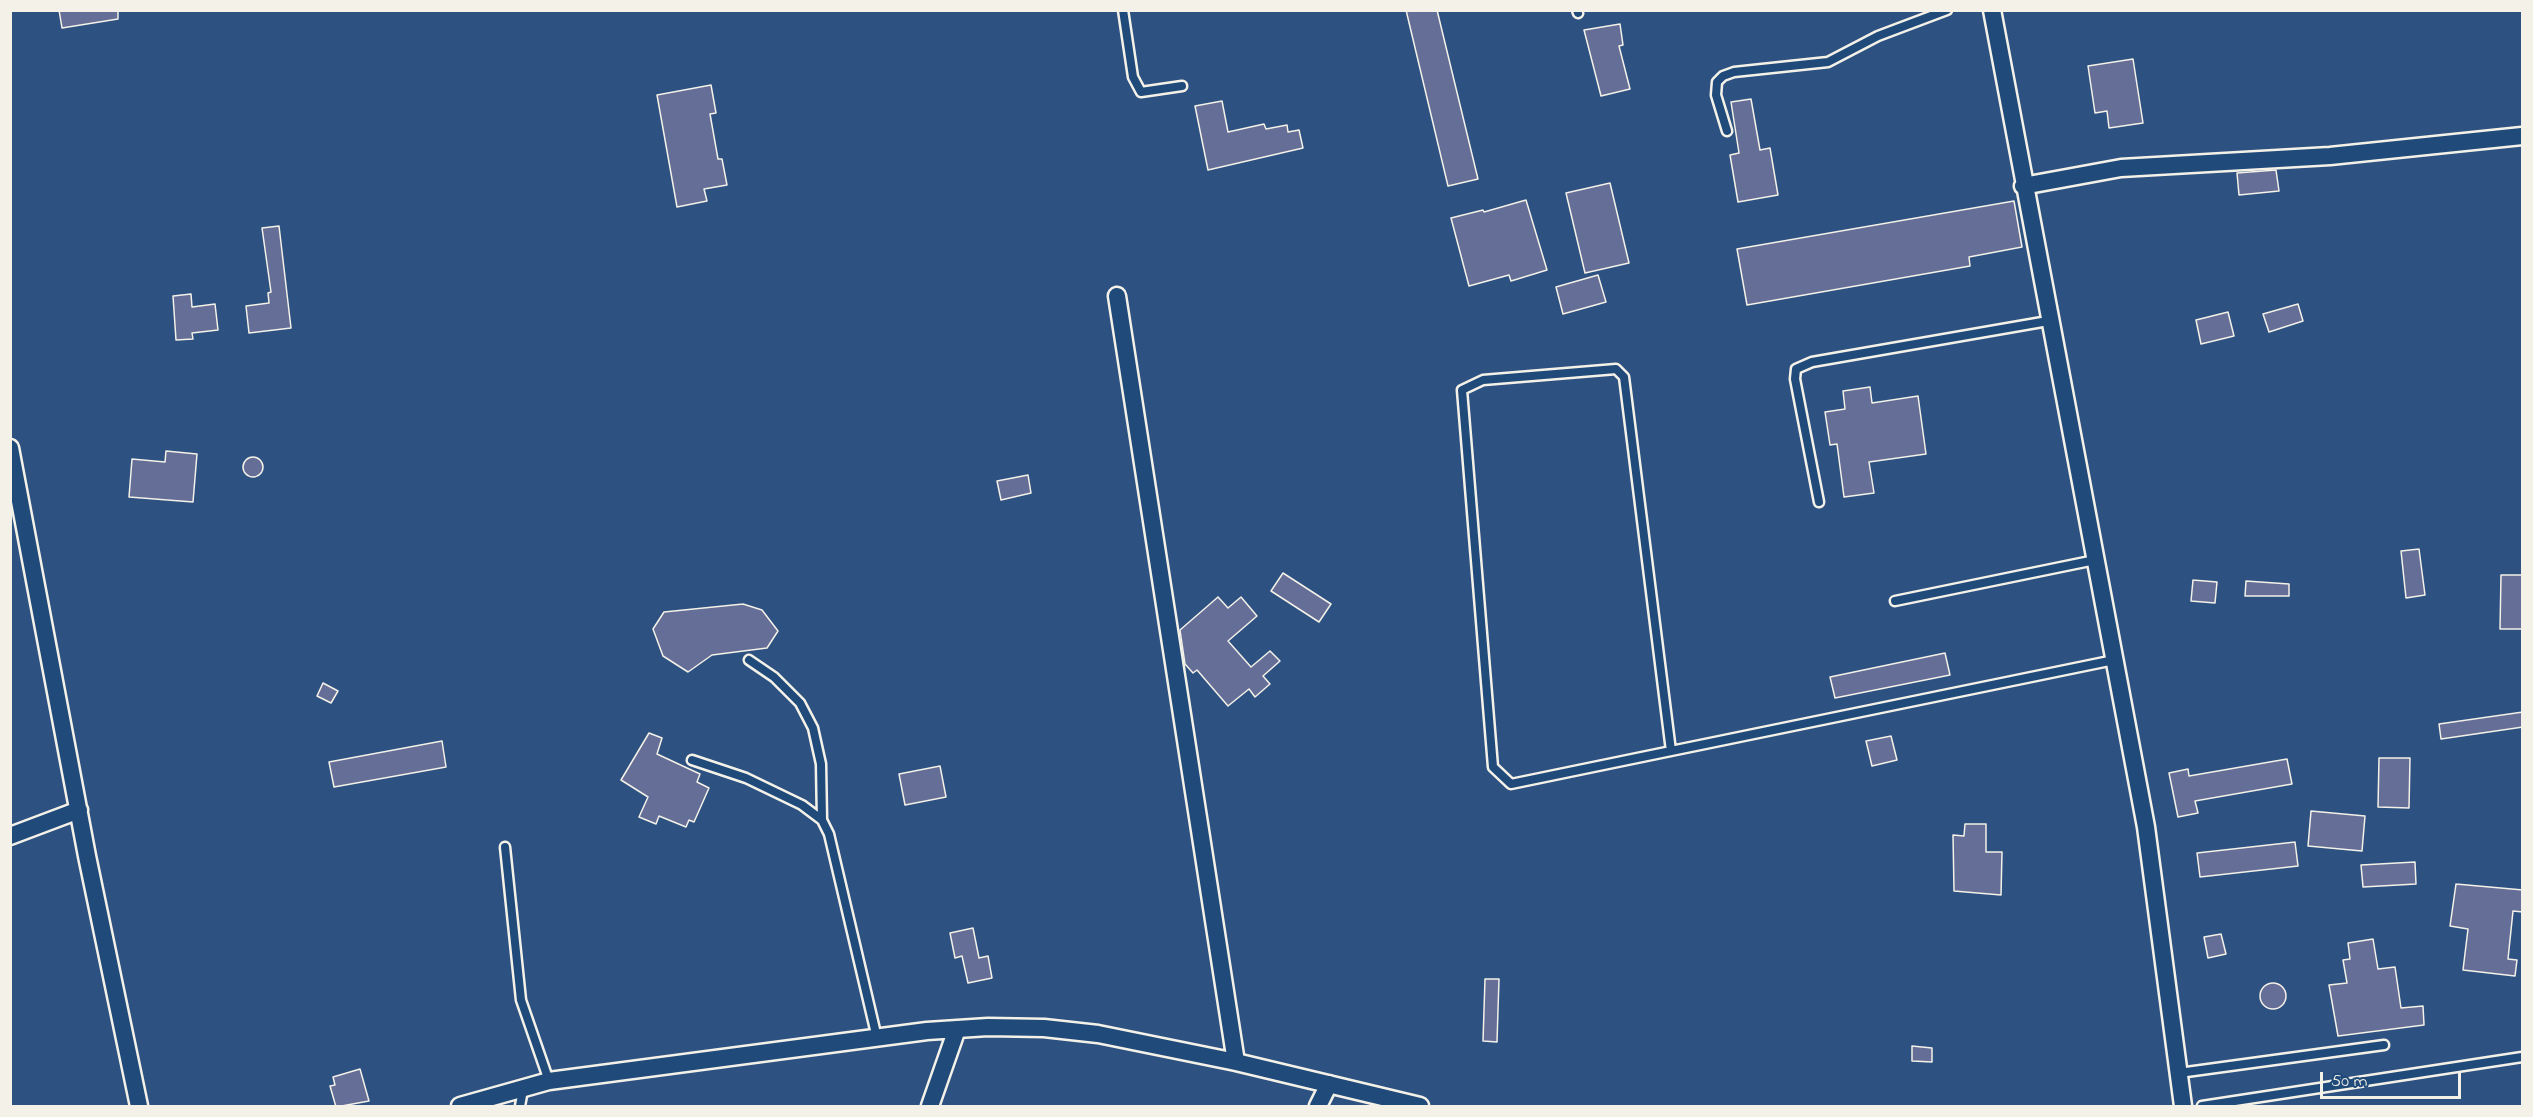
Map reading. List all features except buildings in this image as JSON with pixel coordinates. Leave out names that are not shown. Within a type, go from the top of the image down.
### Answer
[{"type":"street","points":[[1992,10],[2048,321],[2146,827],[2183,1107]]},
{"type":"street","points":[[2023,186],[2121,168],[2330,156],[2523,136]]},
{"type":"street","points":[[1117,296],[1236,1062]]},
{"type":"street","points":[[10,448],[79,810],[139,1107]]},
{"type":"street","points":[[10,836],[79,810]]},
{"type":"street","points":[[460,1107],[522,1098],[549,1082],[957,1029],[1044,1028],[1098,1034],[1236,1062],[1420,1107]]},
{"type":"street","points":[[930,1107],[957,1029]]},
{"type":"street","points":[[1318,1107],[1329,1084]]},
{"type":"lane","points":[[1123,10],[1133,77],[1141,92],[1182,86]]},
{"type":"lane","points":[[1727,131],[1716,95],[1717,82],[1723,76],[1734,72],[1828,62],[1878,36],[1947,10]]},
{"type":"lane","points":[[1819,502],[1795,379],[1796,369],[1812,362],[2048,321]]},
{"type":"lane","points":[[1671,751],[1624,377],[1616,369],[1483,380],[1462,390],[1493,767],[1511,784],[2114,660]]},
{"type":"lane","points":[[1895,601],[2095,560]]},
{"type":"lane","points":[[749,660],[774,678],[800,703],[813,728],[821,764],[822,820],[829,834],[877,1038]]},
{"type":"lane","points":[[692,760],[746,778],[802,805],[822,820]]},
{"type":"lane","points":[[505,847],[522,1000],[549,1082]]},
{"type":"lane","points":[[2179,1074],[2384,1045]]},
{"type":"lane","points":[[2202,1107],[2523,1057]]}]
